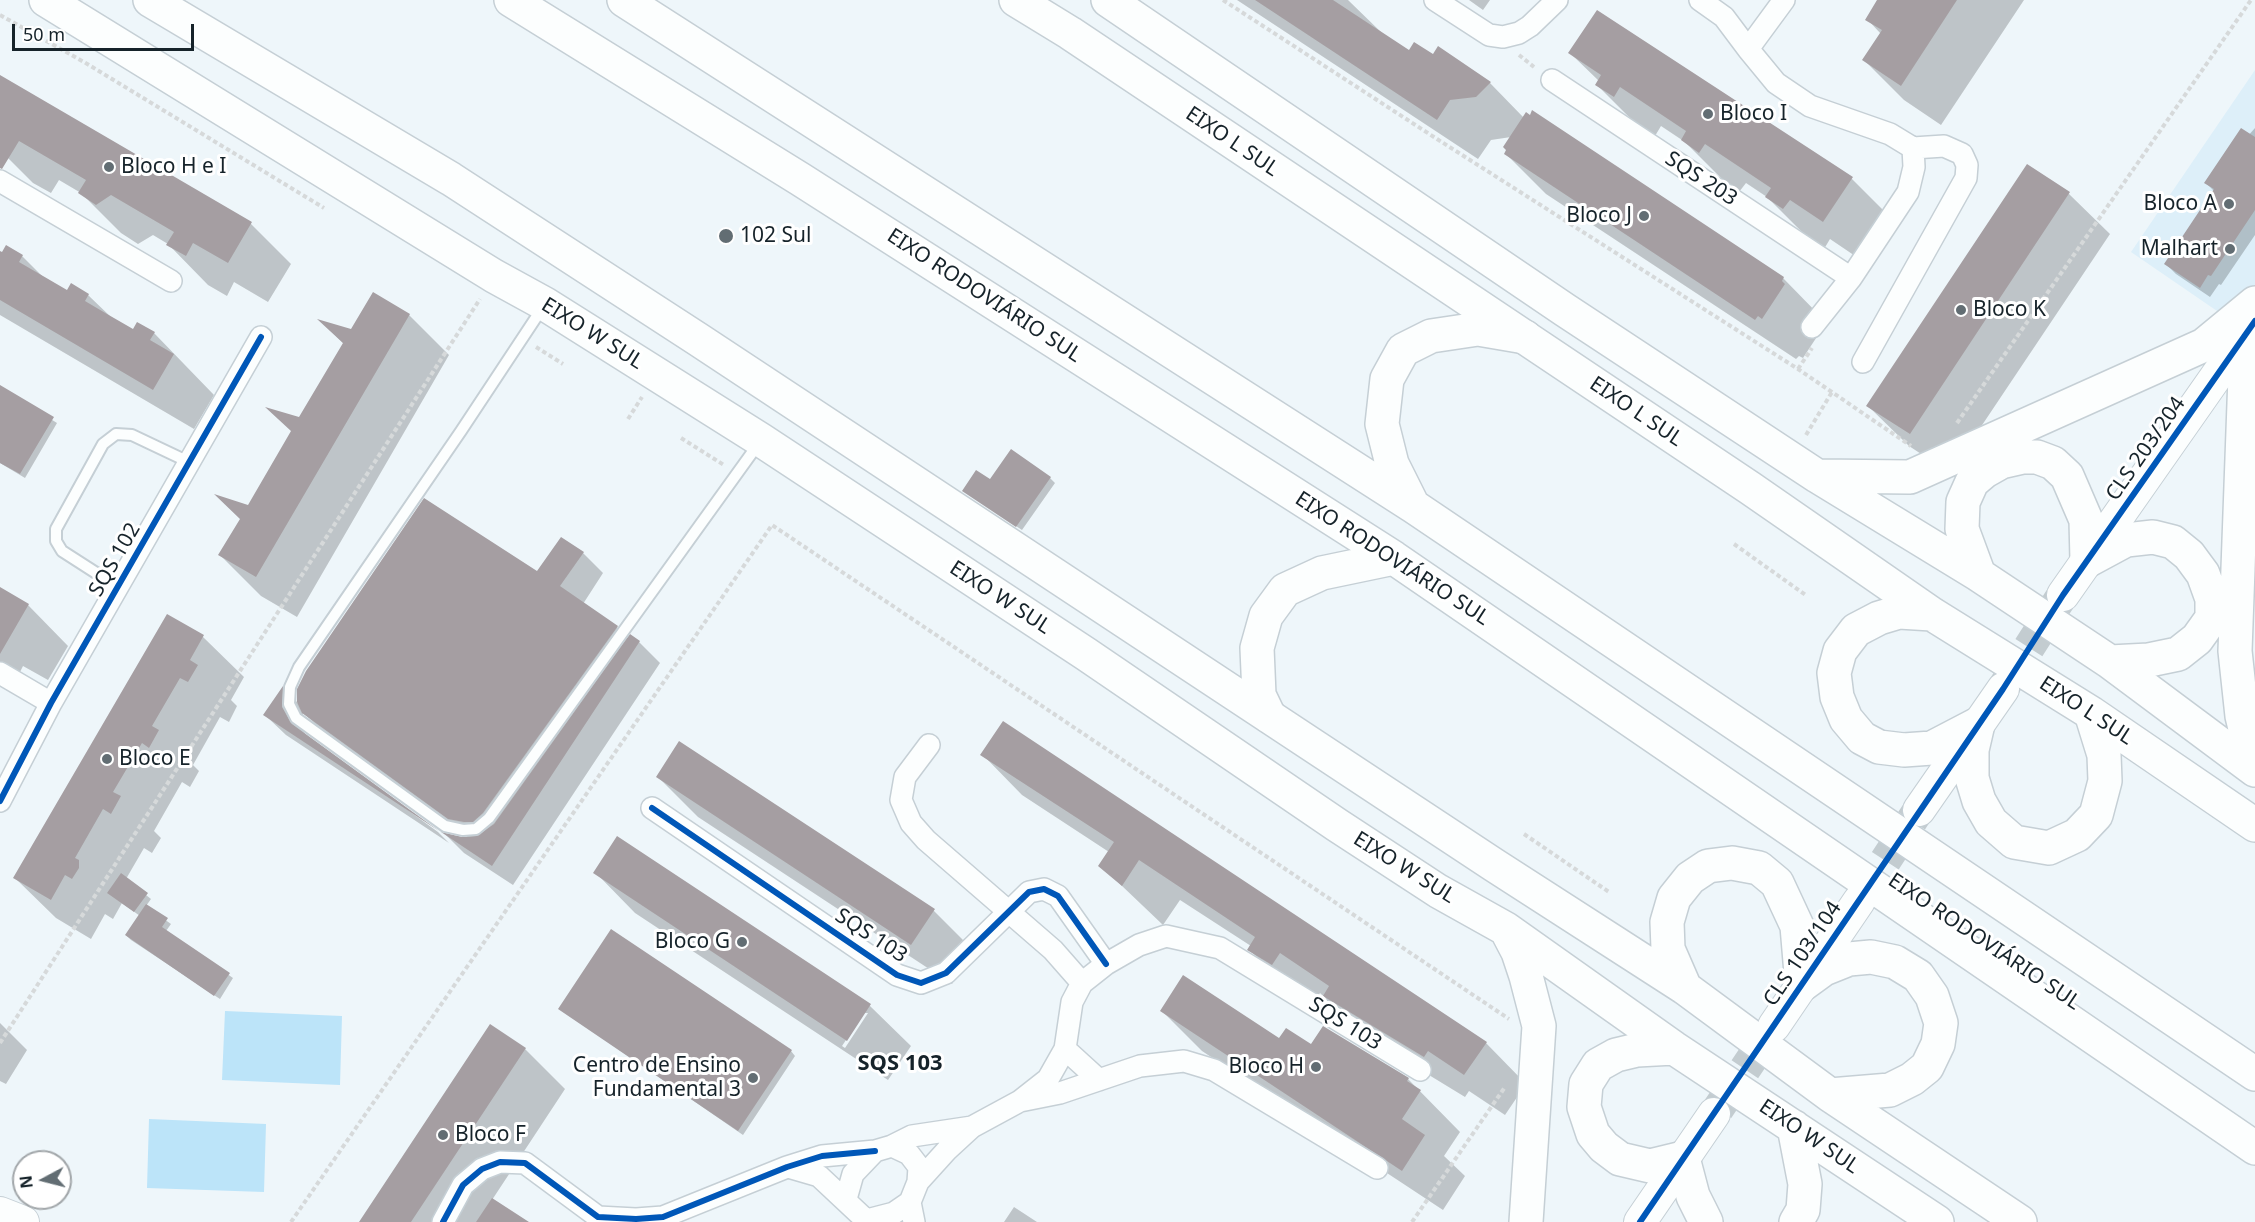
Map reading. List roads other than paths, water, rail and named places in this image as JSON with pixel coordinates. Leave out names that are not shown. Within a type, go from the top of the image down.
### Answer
[{"type":"main road","name":"EIXO W SUL","points":[[46,0],[481,291],[545,304],[761,440],[1086,654],[1337,825],[1438,891],[1506,929],[1674,1048],[1937,1222]]},
{"type":"main road","points":[[150,0],[451,179],[699,340],[1685,988],[1830,1095],[2020,1222]]},
{"type":"main road","name":"EIXO RODOVIÁRIO SUL","points":[[511,0],[800,179],[1394,558],[2255,1148]]},
{"type":"main road","name":"EIXO RODOVIÁRIO SUL","points":[[624,0],[1413,506],[2255,1074]]},
{"type":"main road","name":"EIXO L SUL","points":[[1016,0],[1070,33],[1760,494],[1932,614],[2091,713],[2255,825]]},
{"type":"main road","points":[[1108,0],[1565,310],[1817,476],[1978,575],[2110,662],[2255,770]]},
{"type":"main road","points":[[1817,476],[1910,477],[2204,345],[2255,303]]},
{"type":"main road","points":[[1413,506],[1392,464],[1382,423],[1387,379],[1403,350],[1431,336],[1478,329],[1525,337]]},
{"type":"main road","points":[[2255,351],[2245,376],[2235,651],[2242,716],[2255,770]]},
{"type":"main road","points":[[1978,575],[1962,529],[1963,502],[1972,482],[1985,471],[2001,462],[2023,457],[2037,457],[2053,463],[2067,476],[2086,520],[2087,561],[2126,540],[2153,537],[2173,542],[2189,555],[2203,574],[2212,599],[2212,618],[2198,639],[2178,654],[2149,660],[2110,662]]},
{"type":"main road","points":[[1269,716],[1259,695],[1257,648],[1266,616],[1285,590],[1322,573],[1394,558]]},
{"type":"main road","points":[[1932,614],[1899,612],[1879,618],[1856,630],[1840,651],[1834,673],[1837,697],[1846,719],[1862,738],[1879,747],[1904,750],[1932,748],[1978,724]]},
{"type":"main road","points":[[1978,724],[1972,750],[1972,778],[1979,801],[1991,822],[2014,842],[2049,848],[2077,835],[2096,815],[2105,781],[2104,755],[2091,713]]},
{"type":"main road","points":[[1685,988],[1668,949],[1667,922],[1674,898],[1690,878],[1708,866],[1732,863],[1759,868],[1776,883],[1797,926],[1802,986]]},
{"type":"main road","points":[[1506,929],[1518,952],[1539,1026],[1526,1222]]},
{"type":"main road","points":[[1802,986],[1824,969],[1849,959],[1871,957],[1895,962],[1917,976],[1932,996],[1941,1023],[1938,1044],[1927,1067],[1912,1080],[1890,1090],[1830,1095]]},
{"type":"main road","points":[[1674,1048],[1637,1050],[1616,1055],[1598,1065],[1586,1084],[1584,1107],[1593,1134],[1620,1160],[1650,1166],[1683,1158],[1693,1196],[1706,1222]]},
{"type":"main road","points":[[1794,1127],[1805,1184],[1803,1210],[1796,1222]]},
{"type":"street","points":[[1435,0],[1489,35],[1503,38],[1519,33],[1530,26],[1557,0]]},
{"type":"street","points":[[1700,0],[1724,17],[1776,83],[1809,106],[1890,134],[1913,148],[1944,146],[1962,154],[1967,165],[1966,178],[1863,362]]},
{"type":"street","points":[[1748,49],[1784,0]]},
{"type":"street","name":"SQS 203","points":[[1552,80],[1851,278]]},
{"type":"street","points":[[1813,336],[1908,192],[1914,167],[1913,148]]},
{"type":"street","points":[[0,181],[171,281]]},
{"type":"street","name":"CLS 203/204","points":[[2063,595],[2255,321]]},
{"type":"street","name":"SQS 102","points":[[0,801],[51,703],[191,463],[261,337]]},
{"type":"street","points":[[0,673],[51,703]]},
{"type":"street","points":[[1919,810],[2002,689]]},
{"type":"street","points":[[929,744],[905,777],[901,800],[911,823],[926,840],[1053,950],[1082,983]]},
{"type":"street","name":"SQS 103","points":[[652,808],[897,975],[921,983],[946,973],[1029,892],[1044,889],[1058,896],[1106,964]]},
{"type":"street","name":"CLS 103/104","points":[[1774,1026],[1860,901]]},
{"type":"street","name":"SQS 103","points":[[788,1167],[819,1176],[867,1221],[894,1213],[912,1212],[918,1182],[947,1150],[972,1127],[1020,1101],[1048,1079],[1065,1049],[1072,1002],[1082,983],[1106,964],[1139,945],[1166,936],[1220,948],[1420,1070]]},
{"type":"street","points":[[1065,1049],[1099,1080]]},
{"type":"street","name":"SQS 103","points":[[1020,1101],[1060,1093],[1140,1066],[1184,1061],[1214,1070],[1377,1168]]},
{"type":"street","points":[[1640,1222],[1714,1114]]},
{"type":"street","name":"SQS 103","points":[[443,1222],[463,1185],[482,1169],[500,1162],[525,1163],[598,1217],[636,1219],[663,1217],[788,1167],[822,1156],[884,1148],[912,1136],[972,1127]]},
{"type":"street","points":[[884,1148],[909,1154],[919,1167],[918,1182]]},
{"type":"street","name":"SQS 103","points":[[846,1199],[853,1174],[884,1148]]},
{"type":"street","points":[[0,1213],[23,1222]]},
{"type":"lane","points":[[545,304],[299,667],[290,687],[289,704],[296,718],[445,826],[463,830],[476,829],[489,818],[761,440]]},
{"type":"lane","points":[[118,587],[62,551],[56,541],[56,529],[103,444],[116,434],[132,435],[191,463]]},
{"type":"tunnel","points":[[2003,688],[2060,599]]},
{"type":"tunnel","points":[[1859,901],[1916,814]]},
{"type":"tunnel","points":[[1718,1109],[1774,1026]]},
{"type":"place","name":"Bloco I","points":[[1708,114]]},
{"type":"place","name":"Bloco H e I","points":[[109,167]]},
{"type":"place","name":"Bloco A","points":[[2229,204]]},
{"type":"place","name":"Bloco J","points":[[1644,216]]},
{"type":"place","name":"102 Sul","points":[[726,236]]},
{"type":"place","name":"Malhart","points":[[2230,249]]},
{"type":"place","name":"Bloco K","points":[[1961,310]]},
{"type":"place","name":"Bloco E","points":[[107,759]]},
{"type":"place","name":"Bloco G","points":[[742,942]]},
{"type":"place","name":"Bloco H","points":[[1316,1067]]},
{"type":"place","name":"Centro de Ensino Fundamental 3","points":[[753,1078]]},
{"type":"place","name":"Bloco F","points":[[443,1135]]},
{"type":"district","name":"SQS 103","points":[[900,1064]]}]
